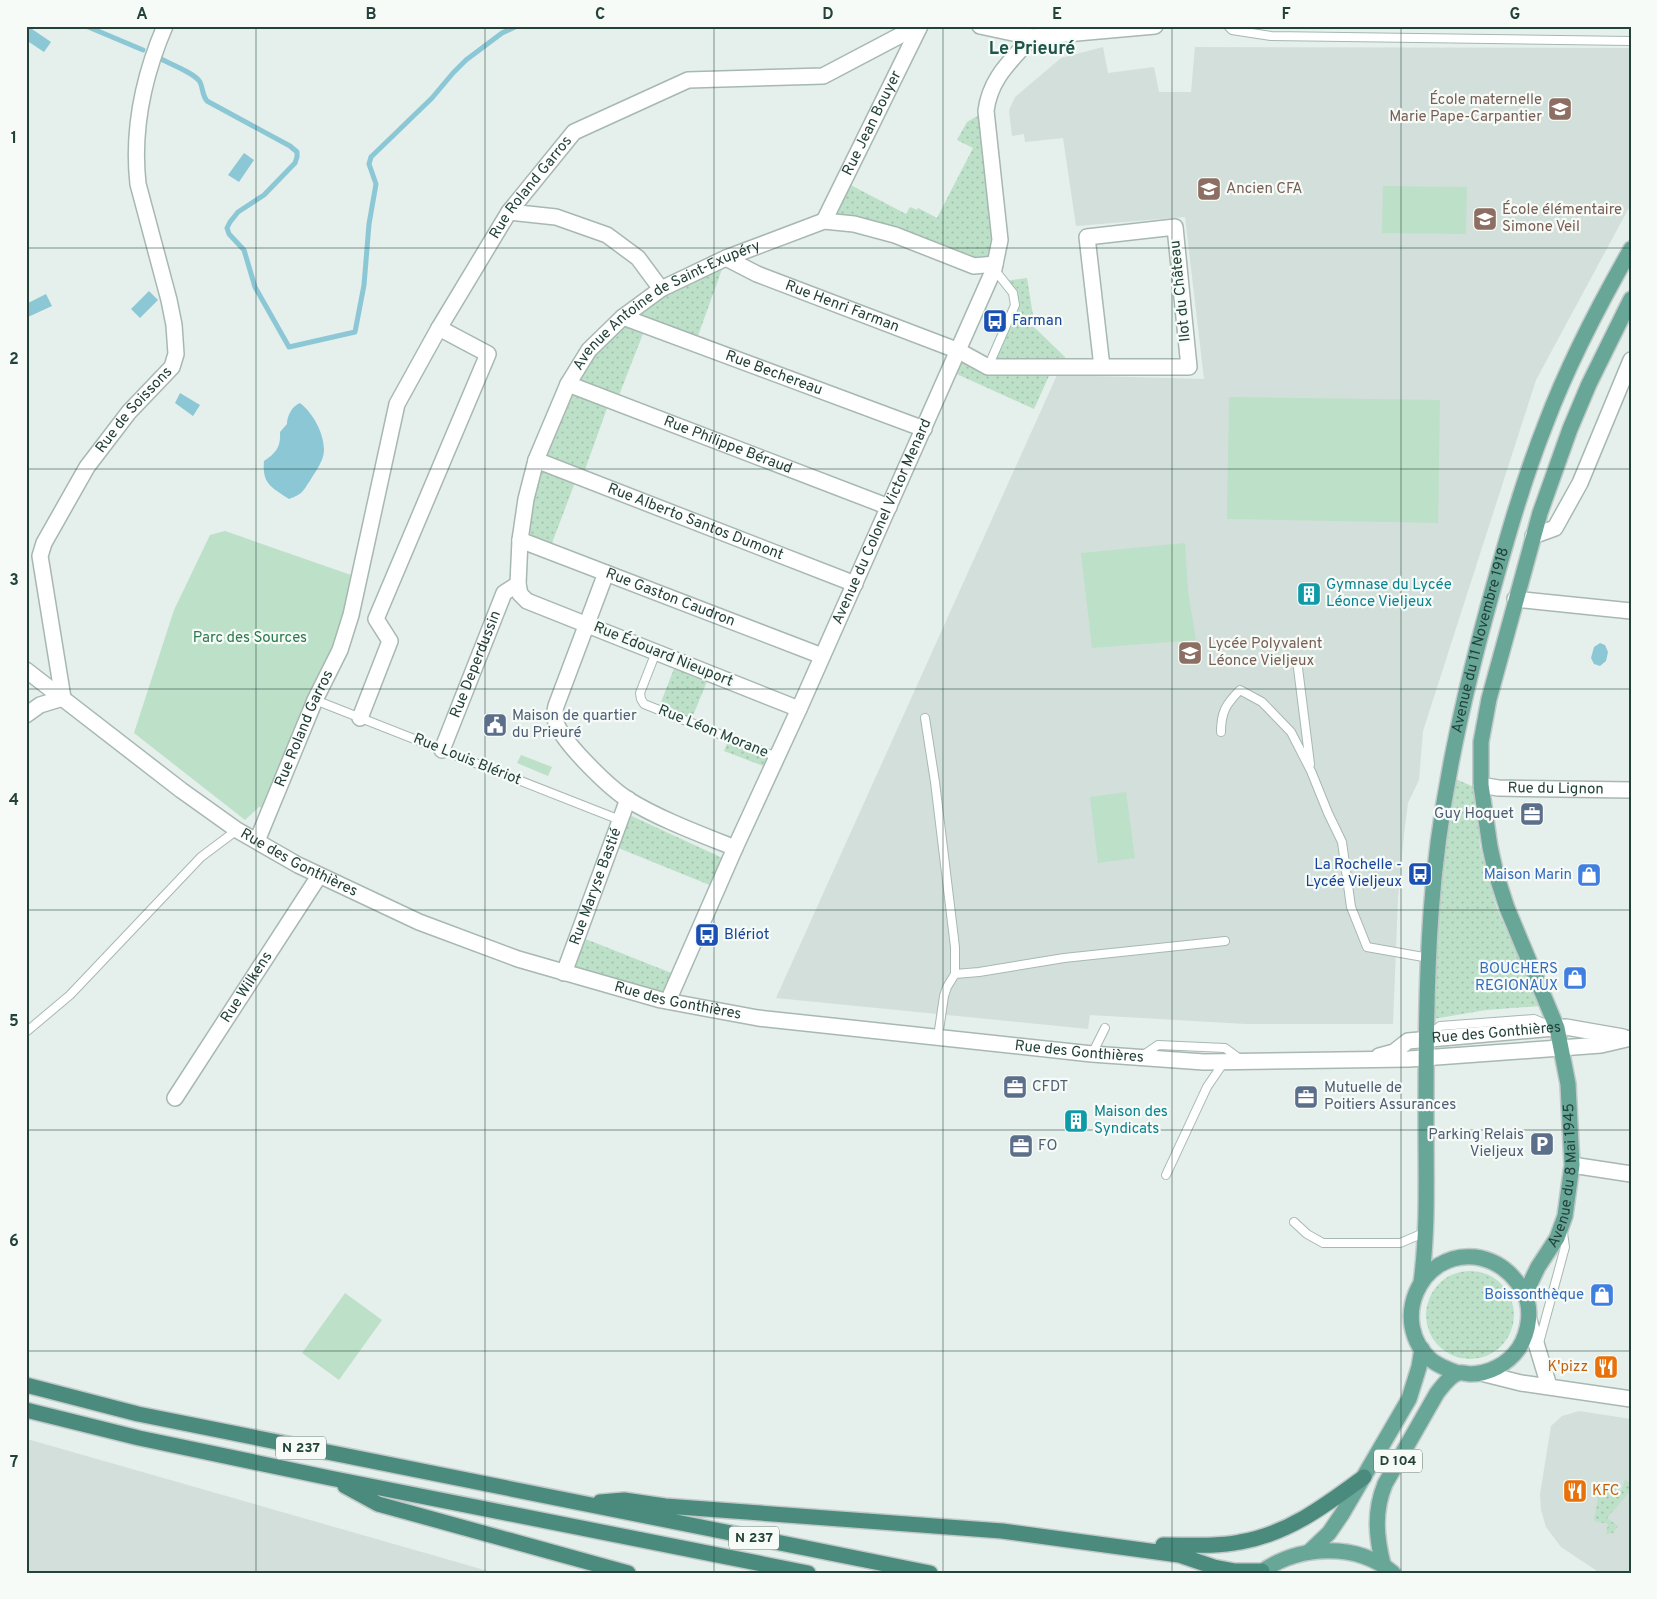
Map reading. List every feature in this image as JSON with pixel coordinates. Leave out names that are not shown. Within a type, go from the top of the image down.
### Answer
[{"type":"highway","name":"N 237","points":[[26,1385],[138,1414],[930,1573]]},
{"type":"highway","name":"N 237","points":[[26,1410],[139,1438],[330,1478],[808,1573]]},
{"type":"highway","points":[[1116,1546],[1218,1545],[1266,1536],[1292,1525],[1318,1510],[1364,1477]]},
{"type":"highway","points":[[330,1478],[378,1504],[628,1573]]},
{"type":"highway","points":[[578,1503],[624,1500],[665,1506],[1002,1531],[1179,1555],[1214,1567],[1261,1572]]},
{"type":"main road","name":"Avenue du 11 Novembre 1918","points":[[1426,1058],[1429,958],[1436,855],[1441,815],[1464,694],[1522,488],[1547,420],[1587,330],[1631,249]]},
{"type":"main road","name":"Avenue du 11 Novembre 1918","points":[[1562,1049],[1557,1028],[1507,908],[1496,874],[1481,786],[1481,742],[1484,720],[1533,536],[1570,429],[1593,376],[1631,299]]},
{"type":"main road","name":"Avenue du 8 Mai 1945","points":[[1525,1294],[1538,1267],[1562,1227],[1567,1205],[1572,1165],[1568,1084],[1562,1049]]},
{"type":"main road","points":[[1421,1283],[1426,1232],[1426,1058]]},
{"type":"main road","points":[[1467,1256],[1485,1259],[1502,1266],[1515,1278],[1525,1294],[1529,1320],[1526,1335],[1514,1354],[1496,1368],[1481,1373],[1458,1373],[1444,1368],[1432,1360],[1422,1349],[1415,1336],[1411,1316],[1414,1296],[1421,1283],[1433,1270],[1449,1260],[1467,1256]]},
{"type":"main road","name":"D 104","points":[[1309,1552],[1333,1527],[1409,1399],[1419,1367],[1422,1349]]},
{"type":"main road","name":"D 104","points":[[1388,1568],[1376,1528],[1376,1512],[1379,1498],[1385,1484],[1437,1393],[1447,1381],[1458,1373]]},
{"type":"main road","points":[[1261,1572],[1284,1560],[1309,1552],[1334,1550],[1359,1554],[1388,1568]]},
{"type":"street","name":"Rue de Soissons","points":[[63,698],[40,556],[44,543],[87,467],[129,412],[172,367],[176,354],[174,325],[169,300],[138,184],[136,164],[138,121],[145,84],[165,26]]},
{"type":"street","name":"Rue Roland Garros","points":[[257,841],[315,700],[340,650],[351,615],[396,404],[508,212],[574,132],[670,88],[688,80],[823,76],[919,26]]},
{"type":"street","name":"Rue Jean Bouyer","points":[[824,221],[919,26]]},
{"type":"street","points":[[980,26],[1033,32],[1154,26]]},
{"type":"street","name":"Avenue du Colonel Victor Menard","points":[[668,1001],[734,848],[799,709],[995,266],[1000,240],[986,111],[988,96],[993,84],[1033,32]]},
{"type":"street","points":[[508,212],[556,217],[607,235],[638,258],[661,290]]},
{"type":"street","name":"Avenue Antoine de Saint-Exupéry","points":[[518,584],[520,540],[526,499],[536,460],[568,384],[588,350],[623,317],[661,290],[726,258],[824,221],[854,224],[895,235],[974,266],[995,266]]},
{"type":"street","name":"Ilot du Château","points":[[988,367],[1102,367],[1189,367],[1175,227],[1087,237],[1102,367]]},
{"type":"street","name":"Rue Henri Farman","points":[[726,258],[757,274],[959,351],[988,367]]},
{"type":"street","name":"Rue Bechereau","points":[[623,317],[924,429]]},
{"type":"street","points":[[376,619],[488,354],[439,328]]},
{"type":"street","points":[[1533,536],[1555,528],[1580,483],[1631,360]]},
{"type":"street","name":"Rue Philippe Béraud","points":[[568,384],[889,507]]},
{"type":"street","name":"Rue Alberto Santos Dumont","points":[[536,460],[855,584]]},
{"type":"street","name":"Rue Gaston Caudron","points":[[520,540],[822,656]]},
{"type":"street","points":[[606,573],[556,706],[554,718],[562,733],[579,756],[628,799],[678,825],[734,848]]},
{"type":"street","name":"Rue Édouard Nieuport","points":[[518,584],[520,594],[527,601],[799,709]]},
{"type":"street","name":"Rue Deperdussin","points":[[442,750],[504,593],[518,584]]},
{"type":"street","points":[[1516,600],[1631,611]]},
{"type":"street","points":[[351,615],[376,619],[390,641],[360,718]]},
{"type":"street","name":"Rue des Gonthières","points":[[26,670],[181,790],[237,830],[298,865],[419,922],[518,959],[668,1001],[758,1018],[1092,1054],[1204,1062],[1426,1058],[1601,1046],[1630,1038]]},
{"type":"street","points":[[26,715],[40,705],[63,698]]},
{"type":"street","name":"Rue du Lignon","points":[[1481,786],[1498,788],[1631,790]]},
{"type":"street","name":"Rue Maryse Bastié","points":[[564,973],[628,799]]},
{"type":"street","name":"Rue Wilkens","points":[[175,1098],[320,876]]},
{"type":"street","name":"Rue des Gonthières","points":[[1368,1059],[1394,1052],[1408,1041],[1557,1028],[1572,1028],[1630,1038]]},
{"type":"street","points":[[1572,1165],[1631,1174]]},
{"type":"street","points":[[1529,1320],[1549,1386]]},
{"type":"street","points":[[1481,1373],[1521,1383],[1631,1399]]},
{"type":"lane","points":[[1228,26],[1232,30],[1271,36],[1631,41]]},
{"type":"lane","points":[[988,367],[1015,305],[1013,293],[995,266]]},
{"type":"lane","name":"Rue Léon Morane","points":[[656,652],[640,693],[644,704],[777,757]]},
{"type":"lane","points":[[1297,660],[1311,771]]},
{"type":"lane","points":[[1221,732],[1221,718],[1228,703],[1240,690],[1262,702],[1291,732],[1311,771],[1342,842],[1351,907],[1367,947],[1429,958]]},
{"type":"lane","name":"Rue Louis Blériot","points":[[315,700],[620,820]]},
{"type":"lane","points":[[925,718],[955,947],[955,974],[944,996],[938,1037]]},
{"type":"lane","points":[[26,1032],[70,995],[202,857],[237,830]]},
{"type":"lane","points":[[955,974],[1064,958],[1225,941]]},
{"type":"lane","points":[[1092,1054],[1105,1028]]},
{"type":"lane","points":[[1140,1058],[1158,1045],[1225,1048],[1242,1061]]},
{"type":"lane","points":[[1166,1176],[1207,1087],[1224,1061]]},
{"type":"lane","points":[[1294,1222],[1307,1234],[1323,1243],[1400,1243],[1426,1232]]},
{"type":"lane","points":[[1538,1347],[1565,1247],[1562,1227]]},
{"type":"shaded area","name":"Lycée Polyvalent Léonce Vieljeux","points":[[1103,47],[1108,73],[1154,67],[1159,92],[1191,92],[1195,47],[1631,48],[1631,204],[1536,380],[1423,731],[1419,780],[1408,803],[1404,834],[1398,898],[1393,1024],[1246,1024],[1090,1015],[1088,1029],[776,998],[1057,375],[1204,379],[1185,217],[1076,226],[1063,138],[1025,142],[1024,134],[1012,136],[1009,110],[1015,97],[1061,58]]},
{"type":"shaded area","points":[[1579,1411],[1631,1419],[1631,1573],[1600,1573],[1561,1547],[1546,1527],[1541,1510],[1540,1494],[1551,1426],[1562,1416]]},
{"type":"shaded area","points":[[26,1439],[34,1441],[495,1573],[26,1573]]},
{"type":"green space","points":[[986,111],[995,264],[824,221],[843,181],[906,214],[910,207],[917,210],[918,208],[937,218],[973,148],[957,140],[967,122]]},
{"type":"green space","points":[[1383,186],[1467,187],[1466,234],[1382,233]]},
{"type":"green space","points":[[726,258],[695,344],[646,326],[616,403],[610,400],[582,478],[577,477],[549,551],[520,540],[568,384],[623,317]]},
{"type":"green space","points":[[1027,278],[1035,328],[1065,357],[1065,367],[1053,367],[1034,409],[950,371],[959,351],[988,367],[1015,305],[1003,281]]},
{"type":"green space","points":[[1229,397],[1440,400],[1438,523],[1227,519]]},
{"type":"green space","name":"Parc des Sources","points":[[225,531],[351,575],[336,644],[266,808],[259,807],[245,820],[134,733],[174,610],[210,535]]},
{"type":"green space","points":[[1185,543],[1188,590],[1196,640],[1092,648],[1081,553]]},
{"type":"green space","points":[[677,661],[710,674],[690,723],[658,710]]},
{"type":"green space","points":[[729,738],[777,757],[771,769],[724,751]]},
{"type":"green space","points":[[521,755],[552,767],[548,776],[517,763]]},
{"type":"green space","points":[[1449,776],[1476,788],[1480,846],[1497,909],[1541,1006],[1486,1010],[1427,1020]]},
{"type":"green space","points":[[1126,792],[1135,858],[1098,863],[1090,797]]},
{"type":"green space","points":[[623,812],[729,861],[717,888],[611,845]]},
{"type":"green space","points":[[578,936],[679,976],[668,1001],[564,973]]},
{"type":"green space","points":[[1470,1271],[1487,1275],[1501,1284],[1510,1298],[1514,1315],[1510,1332],[1501,1346],[1487,1355],[1470,1359],[1453,1355],[1439,1346],[1430,1332],[1426,1315],[1430,1298],[1439,1284],[1453,1275]]},
{"type":"green space","points":[[345,1293],[382,1320],[339,1380],[302,1353]]},
{"type":"green space","points":[[1625,1479],[1631,1484],[1631,1490],[1607,1518],[1618,1526],[1613,1533],[1606,1534],[1608,1524],[1594,1521],[1600,1486],[1622,1490]]},
{"type":"water","points":[[29,27],[51,42],[44,52],[26,40],[26,31]]},
{"type":"water","points":[[244,153],[254,160],[239,182],[228,175]]},
{"type":"water","points":[[149,291],[158,300],[140,318],[131,309]]},
{"type":"water","points":[[46,294],[52,306],[28,317],[26,304]]},
{"type":"water","points":[[180,393],[200,405],[193,416],[175,403]]},
{"type":"water","points":[[300,403],[317,424],[324,444],[324,454],[304,489],[300,494],[289,499],[266,480],[264,461],[277,449],[280,442],[280,432],[287,424],[292,409]]},
{"type":"water","points":[[1600,643],[1605,645],[1608,652],[1606,661],[1600,666],[1594,664],[1591,658],[1594,647]]},
{"type":"waterway","points":[[86,26],[143,50]]},
{"type":"waterway","points":[[159,58],[197,79],[207,101],[290,146],[297,152],[295,163],[264,195],[238,212],[227,228],[229,234],[244,250],[255,287],[289,347],[355,332],[364,285],[369,224],[376,184],[369,164],[371,157],[432,98],[466,60],[502,33],[517,26]]},
{"type":"place","name":"École maternelle Marie Pape-Carpantier","points":[[1560,109]]},
{"type":"place","name":"Ancien CFA","points":[[1209,189]]},
{"type":"place","name":"École élémentaire Simone Veil","points":[[1485,219]]},
{"type":"place","name":"Farman","points":[[995,321]]},
{"type":"place","name":"Gymnase du Lycée Léonce Vieljeux","points":[[1309,594]]},
{"type":"place","name":"Lycée Polyvalent Léonce Vieljeux","points":[[1190,653]]},
{"type":"place","name":"Maison de quartier du Prieuré","points":[[495,725]]},
{"type":"place","name":"Guy Hoquet","points":[[1532,814]]},
{"type":"place","name":"La Rochelle - Lycée Vieljeux","points":[[1420,874]]},
{"type":"place","name":"Maison Marin","points":[[1589,875]]},
{"type":"place","name":"Blériot","points":[[707,935]]},
{"type":"place","name":"BOUCHERS REGIONAUX","points":[[1575,978]]},
{"type":"place","name":"CFDT","points":[[1015,1087]]},
{"type":"place","name":"Mutuelle de Poitiers Assurances","points":[[1306,1097]]},
{"type":"place","name":"Maison des Syndicats","points":[[1076,1121]]},
{"type":"place","name":"Parking Relais Vieljeux","points":[[1542,1144]]},
{"type":"place","name":"FO","points":[[1021,1146]]},
{"type":"place","name":"Boissonthèque","points":[[1602,1295]]},
{"type":"place","name":"K'pizz","points":[[1606,1367]]},
{"type":"place","name":"KFC","points":[[1575,1491]]},
{"type":"district","name":"Le Prieuré","points":[[1032,49]]}]
